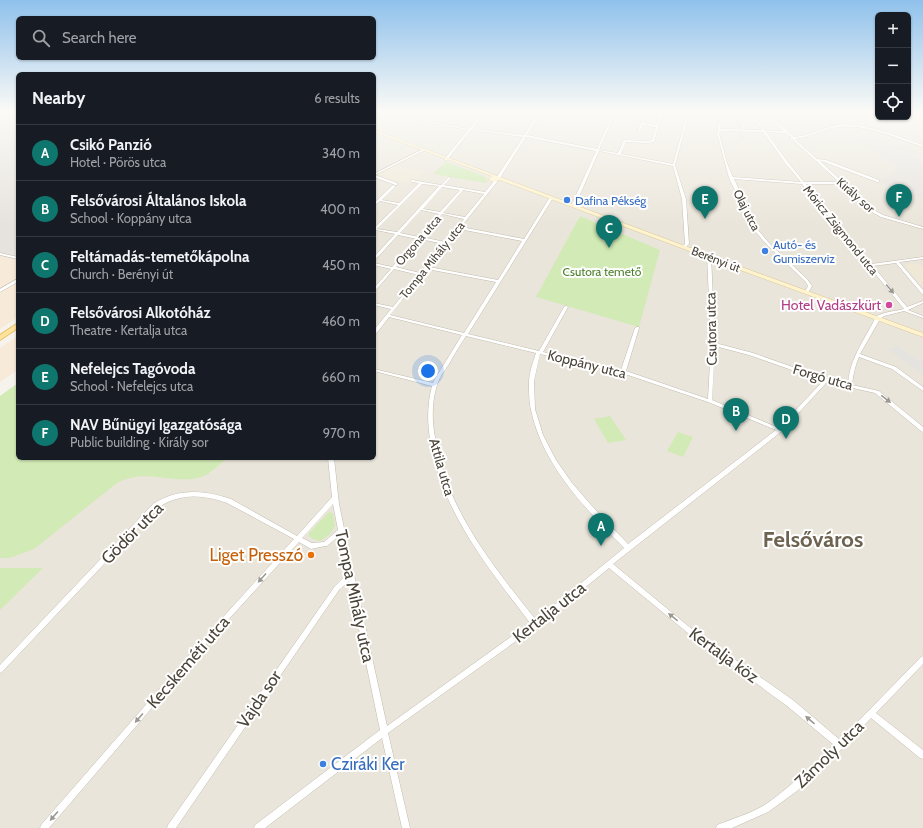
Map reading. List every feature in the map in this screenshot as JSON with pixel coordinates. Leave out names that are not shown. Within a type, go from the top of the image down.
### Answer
[{"type":"main road","name":"Berényi út","points":[[424,150],[495,179],[510,183],[923,335]]},
{"type":"main road","points":[[0,338],[16,326]]},
{"type":"street","points":[[376,175],[424,150]]},
{"type":"street","points":[[446,159],[453,150]]},
{"type":"street","name":"Tompa Mihály utca","points":[[376,331],[501,173],[516,150]]},
{"type":"street","points":[[573,206],[598,150],[674,164]]},
{"type":"street","points":[[619,154],[621,150]]},
{"type":"street","points":[[678,150],[674,164],[685,204],[687,244],[684,248]]},
{"type":"street","name":"Olaj utca","points":[[723,150],[731,178],[759,234],[806,280],[810,286],[807,292]]},
{"type":"street","name":"Móricz Zsigmond utca","points":[[778,150],[905,310]]},
{"type":"street","name":"Király sor","points":[[805,150],[873,211],[923,228]]},
{"type":"street","points":[[815,159],[825,161],[878,181]]},
{"type":"street","points":[[376,177],[395,185],[376,203]]},
{"type":"street","points":[[376,257],[449,178]]},
{"type":"street","points":[[731,178],[803,183],[841,183]]},
{"type":"street","points":[[412,181],[485,193]]},
{"type":"street","points":[[376,227],[421,183]]},
{"type":"street","name":"Orgona utca","points":[[376,288],[462,189]]},
{"type":"street","name":"Attila utca","points":[[535,624],[475,543],[450,498],[439,469],[432,439],[431,407],[434,385],[551,198]]},
{"type":"street","points":[[379,200],[400,204]]},
{"type":"street","points":[[420,209],[466,218]]},
{"type":"street","points":[[376,228],[397,234],[445,243]]},
{"type":"street","points":[[458,228],[525,240]]},
{"type":"street","points":[[0,254],[16,258]]},
{"type":"street","name":"Csutora utca","points":[[709,256],[713,344],[710,401]]},
{"type":"street","points":[[870,265],[923,258]]},
{"type":"street","points":[[897,262],[923,292]]},
{"type":"street","points":[[376,264],[421,274]]},
{"type":"street","points":[[426,268],[498,281]]},
{"type":"street","points":[[0,291],[16,281]]},
{"type":"street","points":[[850,385],[855,359],[878,318],[883,315],[905,310],[923,302]]},
{"type":"street","points":[[376,304],[394,308]]},
{"type":"street","points":[[566,307],[534,363],[531,392],[534,416],[542,438],[555,464],[569,486],[628,548]]},
{"type":"street","points":[[905,310],[923,317]]},
{"type":"street","name":"Koppány utca","points":[[388,316],[623,372],[710,401],[780,430]]},
{"type":"street","points":[[623,372],[637,328]]},
{"type":"street","name":"Forgó utca","points":[[713,344],[751,354],[826,380],[877,392],[923,430]]},
{"type":"street","points":[[858,355],[894,368],[923,389]]},
{"type":"street","points":[[376,370],[434,385]]},
{"type":"street","name":"Kertalja utca","points":[[258,828],[384,732],[535,624],[628,548],[780,430],[826,380]]},
{"type":"street","name":"Tompa Mihály utca","points":[[331,460],[335,498],[341,531],[406,828]]},
{"type":"street","name":"Gödör utca","points":[[0,670],[155,506],[162,501],[175,497],[202,494],[219,497],[311,546],[320,545],[330,541],[341,531]]},
{"type":"street","name":"Kecskeméti utca","points":[[44,828],[207,639],[335,498]]},
{"type":"street","name":"Kertalja köz","points":[[608,564],[691,632],[790,703],[840,745]]},
{"type":"street","name":"Vajda sor","points":[[171,828],[337,588],[351,574]]},
{"type":"street","name":"Zámoly utca","points":[[720,828],[750,816],[783,798],[840,745],[923,659]]},
{"type":"street","points":[[871,713],[923,755]]},
{"type":"shaded area","points":[[0,150],[16,150],[16,260],[0,256]]},
{"type":"shaded area","points":[[376,150],[923,150],[923,828],[0,828],[0,558],[10,558],[117,483],[127,478],[141,475],[181,479],[210,473],[225,460],[376,460]]},
{"type":"shaded area","points":[[873,150],[888,150],[913,156],[923,163],[923,168],[901,169],[876,153]]},
{"type":"shaded area","points":[[898,150],[910,150],[923,153],[923,156]]},
{"type":"shaded area","points":[[397,165],[422,172],[422,174],[411,183],[396,182],[377,175]]},
{"type":"shaded area","points":[[923,168],[923,199],[879,182],[899,169]]},
{"type":"shaded area","points":[[0,256],[16,260],[16,318],[0,329]]},
{"type":"shaded area","points":[[916,263],[923,267],[923,287],[904,265]]},
{"type":"shaded area","points":[[16,337],[16,371],[0,382],[0,348]]},
{"type":"shaded area","points":[[899,346],[917,360],[920,359],[923,361],[923,375],[888,349]]},
{"type":"green space","points":[[446,162],[484,176],[488,181],[485,183],[433,174]]},
{"type":"green space","name":"Csutora temető","points":[[580,216],[660,250],[639,327],[536,297]]},
{"type":"green space","points":[[16,384],[16,460],[225,460],[209,473],[197,478],[176,479],[147,476],[128,479],[117,483],[34,549],[10,558],[0,558],[0,396]]},
{"type":"green space","points":[[610,416],[626,440],[608,443],[594,419]]},
{"type":"green space","points":[[678,432],[693,437],[683,457],[667,451]]},
{"type":"green space","points":[[331,512],[333,514],[335,526],[329,535],[320,541],[309,536],[309,533],[328,513]]},
{"type":"green space","points":[[0,568],[43,568],[0,610]]},
{"type":"place","name":"Dafina Pékség","points":[[567,200]]},
{"type":"place","name":"NAV Bűnügyi Igazgatósága","points":[[899,217]]},
{"type":"place","name":"Nefelejcs Tagóvoda","points":[[705,219]]},
{"type":"place","name":"Feltámadás-temetőkápolna","points":[[609,248]]},
{"type":"place","name":"Autó- és Gumiszerviz","points":[[765,251]]},
{"type":"place","name":"Hotel Vadászkürt","points":[[889,305]]},
{"type":"place","name":"Felsővárosi Általános Iskola","points":[[736,431]]},
{"type":"place","name":"Felsővárosi Alkotóház","points":[[786,439]]},
{"type":"place","name":"Csikó Panzió","points":[[601,546]]},
{"type":"place","name":"Liget Presszó","points":[[311,555]]},
{"type":"place","name":"Cziráki Ker","points":[[323,764]]},
{"type":"district","name":"Felsőváros","points":[[813,539]]}]
